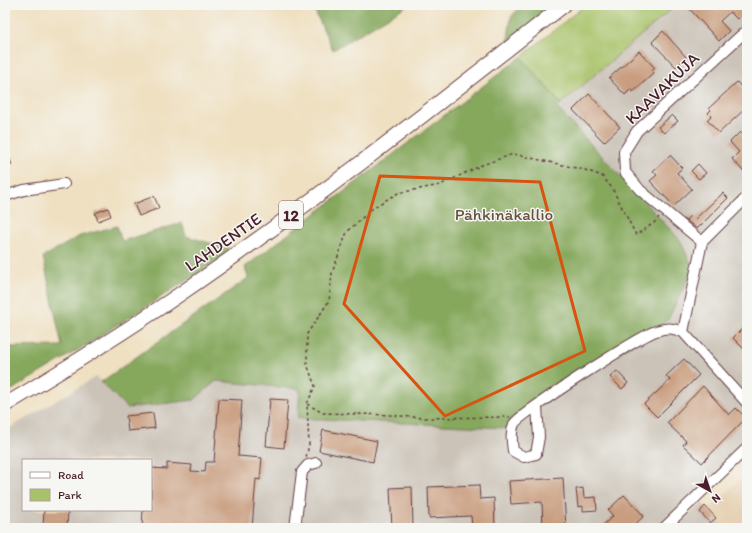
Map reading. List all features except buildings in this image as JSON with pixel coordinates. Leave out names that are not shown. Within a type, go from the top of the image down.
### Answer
[{"type":"highway","name":"LAHDENTIE","points":[[5,405],[139,321],[278,224],[408,128],[564,5]]},
{"type":"street","name":"KAAVAKUJA","points":[[702,242],[640,190],[625,172],[624,152],[637,131],[747,30]]},
{"type":"street","points":[[5,196],[24,190],[64,184]]},
{"type":"street","points":[[683,332],[702,242],[747,197]]},
{"type":"street","points":[[537,407],[539,437],[536,454],[524,457],[513,451],[512,436],[515,423],[551,395],[636,340],[656,331],[670,328],[683,332],[747,403]]},
{"type":"street","points":[[664,528],[747,448]]},
{"type":"street","points":[[295,528],[302,472],[308,465],[316,463]]},
{"type":"path","points":[[302,472],[310,445],[307,404],[315,386],[308,364],[307,334],[329,301],[332,273],[347,232],[374,207],[398,193],[440,185],[482,165],[513,154],[585,170],[602,176],[612,188],[636,235],[654,223],[664,211]]},
{"type":"path","points":[[307,404],[323,414],[390,415],[424,418],[488,416],[521,418]]},
{"type":"highlighted area","points":[[380,176],[540,182],[585,351],[445,416],[344,304]]},
{"type":"shaded area","points":[[676,5],[747,5],[747,448],[664,528],[5,528],[5,431],[96,377],[128,407],[194,400],[216,381],[301,389],[298,418],[693,268],[680,240],[557,108]]},
{"type":"shaded area","points":[[747,473],[747,528],[724,528],[708,510]]},
{"type":"shaded area","points":[[702,502],[724,528],[675,528]]},
{"type":"green space","points":[[312,5],[408,5],[333,50]]},
{"type":"green space","points":[[522,5],[557,5],[507,45],[511,17]]},
{"type":"green space","points":[[585,5],[676,5],[561,104],[521,57]]},
{"type":"green space","name":"Pähkinäkallio","points":[[521,57],[561,104],[557,108],[680,240],[693,268],[668,320],[506,428],[298,418],[300,389],[216,381],[194,400],[127,408],[101,382],[248,278],[245,267]]},
{"type":"green space","points":[[182,223],[186,236],[234,250],[91,342],[5,394],[5,347],[62,346],[43,257],[80,236],[117,226],[122,241]]}]
